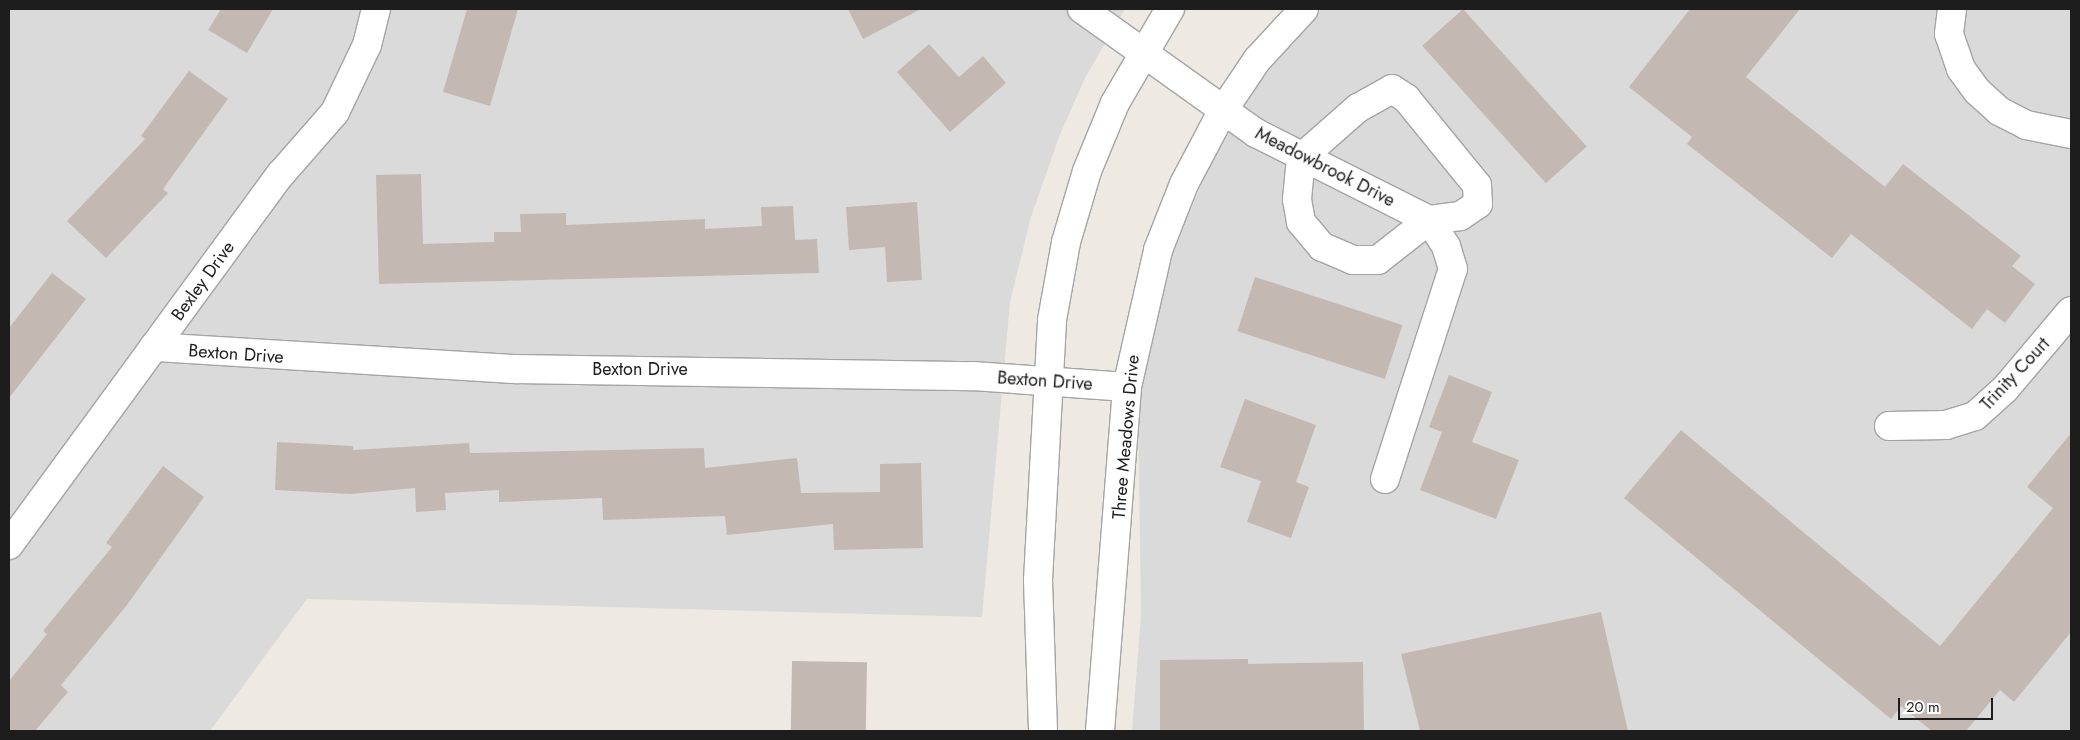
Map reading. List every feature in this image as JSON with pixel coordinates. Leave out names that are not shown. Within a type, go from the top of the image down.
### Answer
[{"type":"street","name":"Bexley Drive","points":[[9,545],[281,174],[335,112],[368,46],[376,9]]},
{"type":"street","name":"Meadowbrook Drive","points":[[1082,9],[1222,112],[1301,158],[1429,220]]},
{"type":"street","points":[[1043,731],[1038,580],[1047,382],[1066,242],[1087,171],[1141,54],[1170,9]]},
{"type":"street","name":"Three Meadows Drive","points":[[1100,731],[1126,387],[1158,250],[1184,184],[1222,112],[1257,60],[1304,9]]},
{"type":"street","points":[[1952,9],[1949,34],[1961,69],[1977,91],[1999,111],[2026,125],[2068,130]]},
{"type":"street","points":[[1392,89],[1406,98],[1477,185],[1478,204],[1460,216],[1429,220],[1378,260],[1353,260],[1322,247],[1301,222],[1297,199],[1301,158],[1364,103],[1392,89]]},
{"type":"street","points":[[1385,479],[1453,269],[1446,246],[1429,220]]},
{"type":"street","name":"Trinity Court","points":[[1889,426],[1946,425],[1975,416],[2005,389],[2071,310]]},
{"type":"street","name":"Bexton Drive","points":[[154,347],[506,369],[712,370],[1047,382],[1126,387]]},
{"type":"shaded area","points":[[9,9],[1125,9],[1085,78],[1059,137],[1031,217],[1010,302],[982,617],[307,599],[210,731],[9,731]]},
{"type":"shaded area","points":[[1322,9],[2071,9],[2071,731],[1132,731],[1141,615],[1138,402],[1155,313],[1176,242],[1209,167],[1251,95],[1287,45]]},
{"type":"building","points":[[221,9],[273,9],[247,53],[208,30]]},
{"type":"building","points":[[467,9],[518,9],[490,106],[443,92]]},
{"type":"building","points":[[848,9],[921,9],[863,39]]},
{"type":"building","points":[[1463,9],[1587,146],[1546,183],[1422,46]]},
{"type":"building","points":[[1690,9],[1800,9],[1746,77],[1885,187],[1903,164],[2021,256],[2012,266],[2035,284],[2005,323],[1987,309],[1972,329],[1851,234],[1832,258],[1687,144],[1692,137],[1629,87]]},
{"type":"building","points":[[929,44],[959,77],[983,56],[1006,83],[950,132],[897,72]]},
{"type":"building","points":[[189,71],[228,99],[163,189],[168,193],[106,258],[67,221],[145,139],[141,136]]},
{"type":"building","points":[[421,174],[423,244],[494,242],[494,232],[521,232],[520,214],[566,213],[566,225],[705,219],[705,229],[762,226],[761,207],[793,206],[795,240],[817,239],[819,273],[379,284],[376,175]]},
{"type":"building","points":[[917,202],[922,280],[887,282],[885,247],[849,250],[846,207]]},
{"type":"building","points":[[52,273],[86,299],[9,398],[9,328]]},
{"type":"building","points":[[1255,277],[1402,325],[1385,379],[1237,331]]},
{"type":"building","points":[[1449,375],[1492,392],[1472,442],[1519,460],[1496,519],[1420,490],[1442,432],[1429,427]]},
{"type":"building","points":[[1245,399],[1316,425],[1296,482],[1309,487],[1291,538],[1247,522],[1261,481],[1220,467]]},
{"type":"building","points":[[1681,430],[1940,646],[2053,508],[2027,487],[2071,433],[2071,632],[2014,702],[2000,690],[1966,731],[1932,731],[1901,706],[1891,719],[1624,498]]},
{"type":"building","points":[[277,442],[353,446],[353,450],[469,443],[470,453],[704,448],[705,468],[797,458],[801,493],[880,492],[880,464],[921,463],[923,548],[834,550],[833,524],[727,535],[725,516],[603,520],[602,498],[499,502],[499,490],[445,493],[446,510],[416,512],[415,488],[350,494],[275,490]]},
{"type":"building","points":[[163,466],[204,497],[127,605],[61,685],[68,692],[35,731],[9,731],[9,681],[47,634],[43,631],[112,547],[106,543]]},
{"type":"building","points":[[1601,612],[1628,731],[1420,731],[1401,654]]},
{"type":"building","points":[[1248,659],[1248,664],[1363,662],[1364,731],[1160,731],[1160,660]]},
{"type":"building","points":[[792,661],[867,662],[866,731],[791,731]]}]
